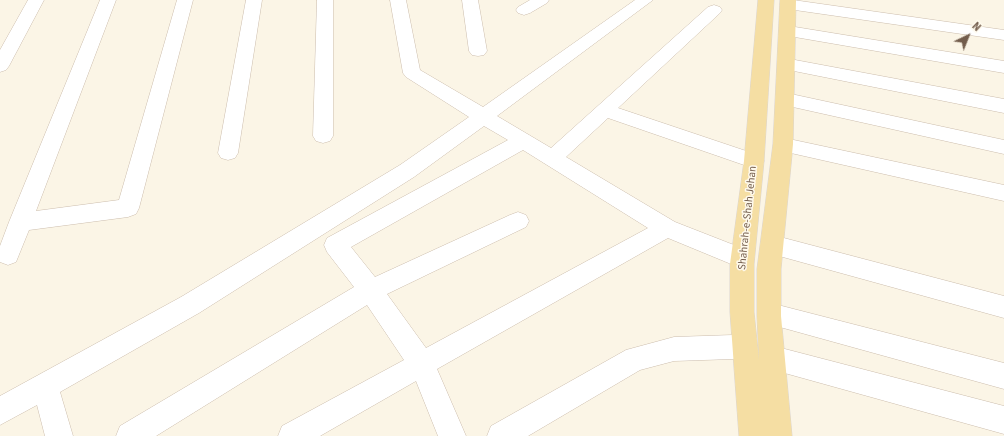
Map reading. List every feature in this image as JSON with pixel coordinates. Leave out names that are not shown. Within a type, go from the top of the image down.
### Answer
[{"type":"main road","name":"Shahrah-e-Shah Jehan","points":[[753,436],[742,312],[742,264],[738,245],[754,161],[766,0]]},
{"type":"main road","points":[[778,436],[769,316],[783,144],[789,14]]},
{"type":"street","points":[[0,66],[36,0]]},
{"type":"street","points":[[8,255],[108,0]]},
{"type":"street","points":[[20,222],[128,208],[185,0]]},
{"type":"street","points":[[228,153],[254,0]]},
{"type":"street","points":[[323,136],[325,0]]},
{"type":"street","points":[[398,0],[412,73],[482,117],[667,228],[738,245],[734,347],[740,436]]},
{"type":"street","points":[[470,0],[478,50]]},
{"type":"street","points":[[523,9],[541,0]]},
{"type":"street","points":[[0,411],[190,305],[407,171],[645,0]]},
{"type":"street","points":[[552,158],[714,10]]},
{"type":"street","points":[[789,14],[1004,35]]},
{"type":"street","points":[[786,436],[775,246],[789,146],[791,100],[795,66],[789,14]]},
{"type":"street","points":[[789,14],[1004,66]]},
{"type":"street","points":[[795,66],[1004,106]]},
{"type":"street","points":[[791,100],[1004,147]]},
{"type":"street","points":[[604,110],[754,161]]},
{"type":"street","points":[[452,436],[422,364],[371,290],[335,245],[523,141]]},
{"type":"street","points":[[789,146],[1004,193]]},
{"type":"street","points":[[130,436],[371,290],[518,221]]},
{"type":"street","points":[[292,436],[667,228]]},
{"type":"street","points":[[775,246],[1004,307]]},
{"type":"street","points":[[778,316],[1004,376]]},
{"type":"street","points":[[501,436],[635,359],[674,349],[734,347]]},
{"type":"street","points":[[781,360],[1004,420]]},
{"type":"street","points":[[45,386],[59,436]]}]
